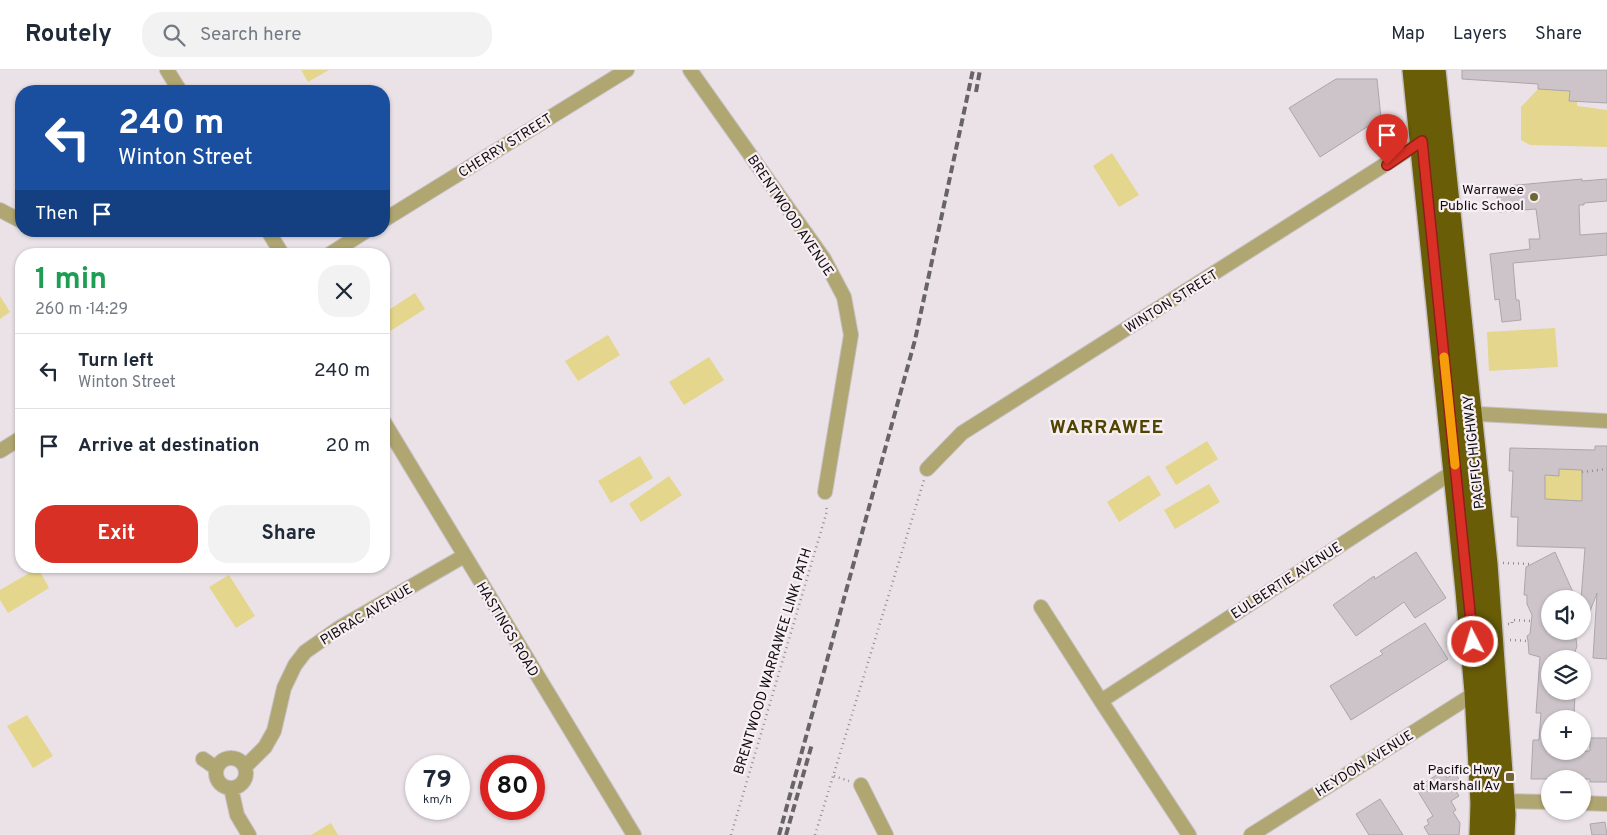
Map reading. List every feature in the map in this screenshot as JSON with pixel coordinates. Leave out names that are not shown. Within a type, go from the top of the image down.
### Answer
[{"type":"highway","name":"PACIFIC HIGHWAY","points":[[1416,70],[1422,141],[1465,469],[1485,564],[1502,801],[1502,835]]},
{"type":"highway","name":"PACIFIC HIGHWAY","points":[[1433,70],[1469,415],[1465,469],[1467,574],[1477,692],[1483,802],[1482,835]]},
{"type":"street","points":[[167,70],[176,85]]},
{"type":"street","name":"CHERRY STREET","points":[[390,216],[627,70]]},
{"type":"street","name":"BRENTWOOD AVENUE","points":[[690,70],[824,259],[844,297],[851,335],[825,492]]},
{"type":"street","name":"WINTON STREET","points":[[927,469],[962,433],[1422,141]]},
{"type":"street","points":[[0,210],[15,218]]},
{"type":"street","points":[[272,237],[278,248]]},
{"type":"street","points":[[339,248],[357,237]]},
{"type":"street","points":[[1469,415],[1607,421]]},
{"type":"street","name":"HASTINGS ROAD","points":[[390,432],[634,835]]},
{"type":"street","points":[[0,451],[15,442]]},
{"type":"street","name":"EULBERTIE AVENUE","points":[[1102,701],[1465,469]]},
{"type":"street","name":"PIBRAC AVENUE","points":[[245,767],[265,747],[274,731],[284,688],[295,666],[305,652],[339,628],[464,556]]},
{"type":"street","points":[[1041,607],[1189,835]]},
{"type":"street","name":"HEYDON AVENUE","points":[[1250,835],[1477,692]]},
{"type":"street","points":[[228,758],[236,758],[245,767],[246,776],[240,785],[231,788],[223,786],[218,780],[216,768],[221,761],[228,758]]},
{"type":"street","points":[[203,759],[216,768]]},
{"type":"street","points":[[861,785],[886,835]]},
{"type":"street","points":[[231,788],[237,815],[249,835]]},
{"type":"street","points":[[1502,801],[1541,802]]},
{"type":"street","points":[[1591,803],[1607,804]]},
{"type":"path","points":[[815,835],[927,469]]},
{"type":"path","points":[[1582,472],[1607,469]]},
{"type":"path","name":"BRENTWOOD WARRAWEE LINK PATH","points":[[731,835],[827,510],[825,492]]},
{"type":"path","points":[[1497,563],[1530,564]]},
{"type":"path","points":[[1504,624],[1512,624],[1512,620],[1532,621]]},
{"type":"path","points":[[1506,640],[1528,641]]},
{"type":"shaded area","points":[[301,70],[329,70],[308,82]]},
{"type":"shaded area","points":[[1538,89],[1570,91],[1569,101],[1577,101],[1577,106],[1607,110],[1607,147],[1530,145],[1521,140],[1521,107]]},
{"type":"shaded area","points":[[1112,153],[1139,195],[1119,207],[1093,166]]},
{"type":"shaded area","points":[[415,293],[425,309],[390,331],[390,309]]},
{"type":"shaded area","points":[[0,296],[10,312],[0,319]]},
{"type":"shaded area","points":[[1555,328],[1558,367],[1489,371],[1487,332]]},
{"type":"shaded area","points":[[608,335],[620,355],[578,381],[565,361]]},
{"type":"shaded area","points":[[709,357],[724,380],[684,405],[669,382]]},
{"type":"shaded area","points":[[1207,441],[1218,459],[1176,485],[1165,467]]},
{"type":"shaded area","points":[[640,456],[653,478],[611,503],[598,481]]},
{"type":"shaded area","points":[[1560,469],[1581,470],[1582,526],[1538,499],[1538,489],[1545,489],[1545,475],[1558,476]]},
{"type":"shaded area","points":[[1149,475],[1161,495],[1119,522],[1107,502]]},
{"type":"shaded area","points":[[669,476],[682,495],[641,522],[629,504]]},
{"type":"shaded area","points":[[1209,484],[1220,502],[1175,529],[1164,510]]},
{"type":"shaded area","points":[[29,573],[41,573],[49,588],[8,613],[0,600],[0,590]]},
{"type":"shaded area","points":[[229,575],[255,616],[236,628],[209,587]]},
{"type":"shaded area","points":[[27,715],[53,756],[33,768],[7,726]]},
{"type":"shaded area","points":[[331,823],[338,835],[311,835]]},
{"type":"building","points":[[1462,70],[1607,70],[1607,103],[1569,101],[1570,91],[1538,89],[1538,84],[1462,79]]},
{"type":"building","points":[[1336,79],[1377,79],[1381,118],[1320,157],[1289,108]]},
{"type":"building","points":[[1582,179],[1582,181],[1607,179],[1607,201],[1579,205],[1580,235],[1607,233],[1607,255],[1513,263],[1516,300],[1519,300],[1521,320],[1502,322],[1499,299],[1495,300],[1490,254],[1530,249],[1529,239],[1540,239],[1536,209],[1499,212],[1496,187]]},
{"type":"building","points":[[1595,446],[1607,446],[1607,659],[1593,658],[1597,593],[1591,609],[1591,590],[1582,590],[1585,548],[1517,546],[1518,517],[1511,517],[1513,471],[1509,471],[1510,448],[1595,450]],"holes":[[[1559,469],[1582,470],[1582,501],[1545,499],[1545,475],[1559,476]]]},
{"type":"building","points":[[1416,552],[1446,598],[1415,618],[1404,602],[1356,636],[1333,605],[1374,576],[1375,579]]},
{"type":"building","points":[[1555,552],[1572,590],[1541,590],[1541,640],[1576,640],[1577,646],[1576,650],[1541,650],[1541,700],[1575,700],[1574,710],[1541,710],[1541,713],[1536,713],[1540,657],[1529,654],[1527,636],[1530,634],[1532,615],[1527,604],[1527,595],[1524,595],[1526,567]]},
{"type":"building","points":[[1425,623],[1448,659],[1351,720],[1330,686],[1383,654],[1380,651]]},
{"type":"building","points":[[1541,713],[1541,760],[1591,760],[1591,738],[1607,738],[1607,782],[1591,782],[1591,770],[1541,770],[1541,779],[1531,779],[1533,740],[1539,740]]},
{"type":"building","points":[[1443,771],[1447,778],[1455,773],[1462,784],[1454,788],[1459,796],[1451,801],[1456,810],[1453,812],[1460,823],[1459,835],[1429,835],[1424,827],[1429,824],[1427,820],[1433,816],[1416,788]]},
{"type":"building","points":[[1380,799],[1403,835],[1369,835],[1356,814]]},
{"type":"building","points":[[1605,822],[1607,835],[1592,835],[1590,824]]},
{"type":"railway","points":[[779,835],[915,340],[973,70]]},
{"type":"railway","points":[[976,92],[980,70]]},
{"type":"railway","points":[[786,835],[812,744]]},
{"type":"slow traffic","points":[[1444,357],[1455,465]]},
{"type":"place","name":"Warrawee Public School","points":[[1534,197]]},
{"type":"place","name":"Pacific Hwy at Marshall Av","points":[[1510,777]]},
{"type":"district","name":"WARRAWEE","points":[[1107,426]]},
{"type":"route","points":[[1387,165],[1422,141],[1473,642]]}]
